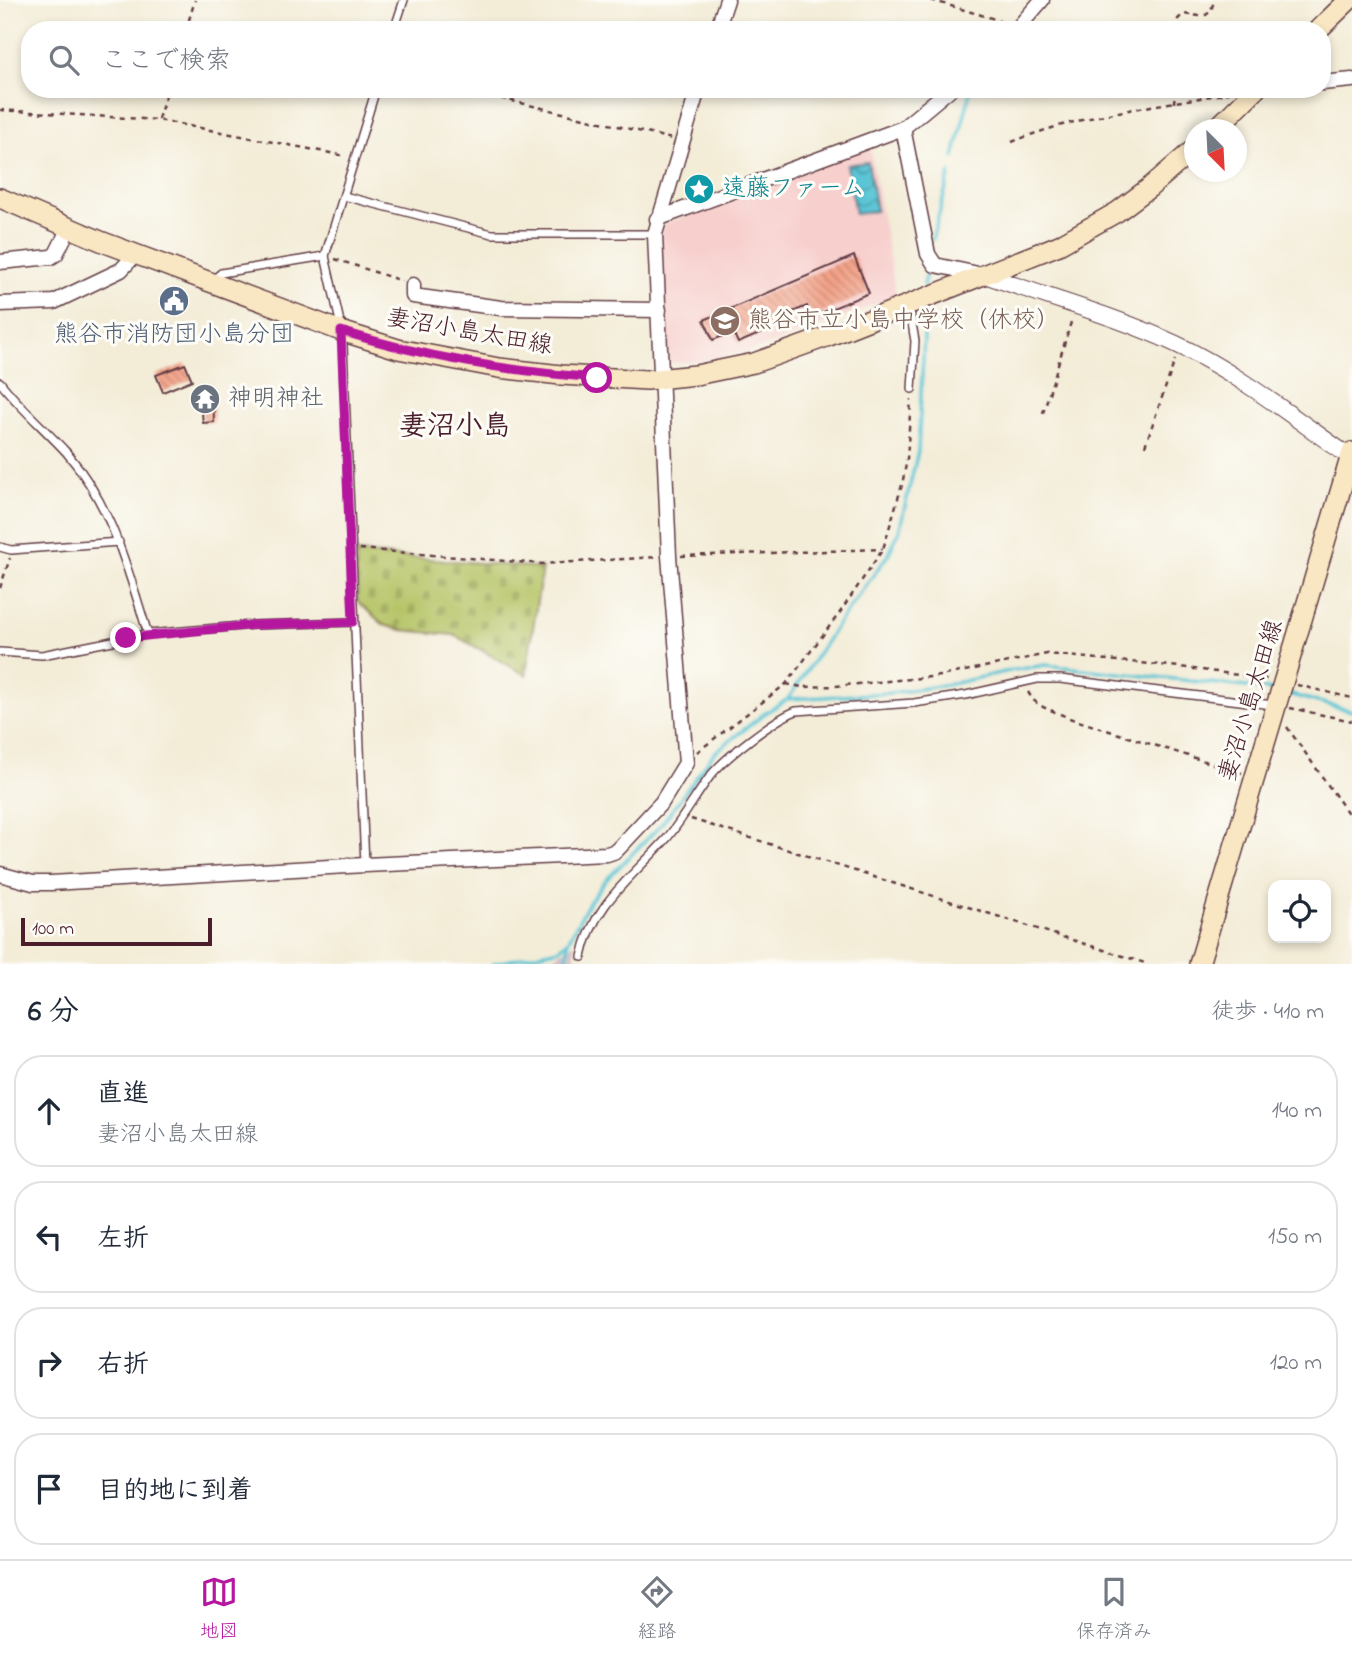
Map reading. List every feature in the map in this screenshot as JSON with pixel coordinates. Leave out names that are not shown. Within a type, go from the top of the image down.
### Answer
[{"type":"main road","points":[[1327,21],[1349,0]]},
{"type":"main road","points":[[1223,119],[1240,98]]},
{"type":"main road","name":"妻沼小島太田線","points":[[0,198],[69,228],[341,331],[424,355],[499,368],[597,378],[662,379],[754,363],[1059,245],[1096,225],[1149,188],[1184,158]]},
{"type":"main road","name":"妻沼小島太田線","points":[[1199,964],[1351,454]]},
{"type":"street","points":[[720,21],[727,0]]},
{"type":"street","points":[[1024,21],[1042,0]]},
{"type":"street","points":[[1331,82],[1352,80]]},
{"type":"street","points":[[0,874],[33,883],[51,883],[607,854],[616,851],[662,802],[686,763],[669,556],[656,226],[695,98]]},
{"type":"street","points":[[656,226],[902,128],[939,98]]},
{"type":"street","points":[[902,128],[928,254],[935,265],[985,275],[1077,305],[1180,346],[1231,373],[1351,454]]},
{"type":"street","points":[[0,262],[51,257],[56,254],[69,228]]},
{"type":"street","points":[[0,304],[54,302],[121,270],[136,254]]},
{"type":"street","points":[[413,285],[414,296],[501,308],[659,310]]},
{"type":"lane","points":[[397,21],[404,0]]},
{"type":"lane","points":[[365,865],[341,331],[326,256],[373,98]]},
{"type":"lane","points":[[344,195],[492,234],[656,226]]},
{"type":"lane","points":[[212,282],[221,273],[326,256]]},
{"type":"lane","points":[[909,305],[915,341],[912,389]]},
{"type":"lane","points":[[0,382],[67,453],[92,488],[113,525],[148,635]]},
{"type":"lane","points":[[0,547],[11,550],[119,542]]},
{"type":"lane","points":[[0,652],[42,655],[148,635],[253,625],[353,622]]},
{"type":"lane","points":[[582,957],[593,924],[603,906],[684,817],[712,775],[727,759],[789,713],[943,699],[1037,678],[1277,702]]},
{"type":"path","points":[[189,21],[195,0]]},
{"type":"path","points":[[931,0],[999,21]]},
{"type":"path","points":[[1178,21],[1184,14],[1200,18],[1207,15],[1214,0]]},
{"type":"path","points":[[158,120],[164,98]]},
{"type":"path","points":[[499,98],[682,142]]},
{"type":"path","points":[[1174,98],[1174,103]]},
{"type":"path","points":[[1012,142],[1046,129],[1102,115],[1202,98]]},
{"type":"path","points":[[0,110],[158,120],[355,158]]},
{"type":"path","points":[[326,256],[413,285]]},
{"type":"path","points":[[1043,413],[1077,305]]},
{"type":"path","points":[[1145,446],[1180,346]]},
{"type":"path","points":[[686,763],[786,684],[883,549],[904,472],[912,389]]},
{"type":"path","points":[[350,548],[542,564],[669,556],[883,549]]},
{"type":"path","points":[[0,588],[11,550]]},
{"type":"path","points":[[1023,682],[1033,700],[1072,719],[1255,778]]},
{"type":"path","points":[[1277,702],[1352,721]]},
{"type":"path","points":[[1277,702],[1283,721],[1352,819]]},
{"type":"path","points":[[684,817],[1148,964]]},
{"type":"shaded area","points":[[870,147],[896,296],[747,352],[705,361],[669,363],[660,235],[666,223]]},
{"type":"shaded area","points":[[575,943],[575,957],[611,964],[509,964],[554,957]]},
{"type":"green space","points":[[356,553],[542,568],[526,675],[454,635],[401,630],[384,625],[358,602]]},
{"type":"water","points":[[868,162],[876,211],[855,214],[847,165]]},
{"type":"building","points":[[854,256],[869,293],[812,317],[807,306],[780,317],[783,324],[738,343],[733,332],[713,340],[704,320]]},
{"type":"building","points":[[185,364],[192,380],[163,392],[156,375]]},
{"type":"building","points":[[209,390],[209,393],[213,392],[214,422],[203,423],[201,404],[198,405],[196,392]]},
{"type":"waterway","points":[[954,157],[969,98]]},
{"type":"waterway","points":[[932,240],[950,173]]},
{"type":"waterway","points":[[924,285],[926,273]]},
{"type":"waterway","points":[[788,699],[888,555],[899,532],[918,451],[923,310]]},
{"type":"waterway","points":[[493,964],[559,949],[568,941],[588,904],[604,882],[660,826],[714,753],[788,699],[891,693],[1046,665],[1274,690]]},
{"type":"waterway","points":[[1288,694],[1352,711]]},
{"type":"waterway","points":[[567,958],[568,943]]},
{"type":"place","name":"遠藤ファーム","points":[[699,189]]},
{"type":"place","name":"熊谷市消防団小島分団","points":[[174,301]]},
{"type":"place","name":"熊谷市立小島中学校（休校）","points":[[725,321]]},
{"type":"place","name":"神明神社","points":[[205,399]]},
{"type":"district","name":"妻沼小島","points":[[455,427]]},
{"type":"route","points":[[126,638],[253,625],[353,622],[341,331],[424,355],[499,368],[597,378]]}]
